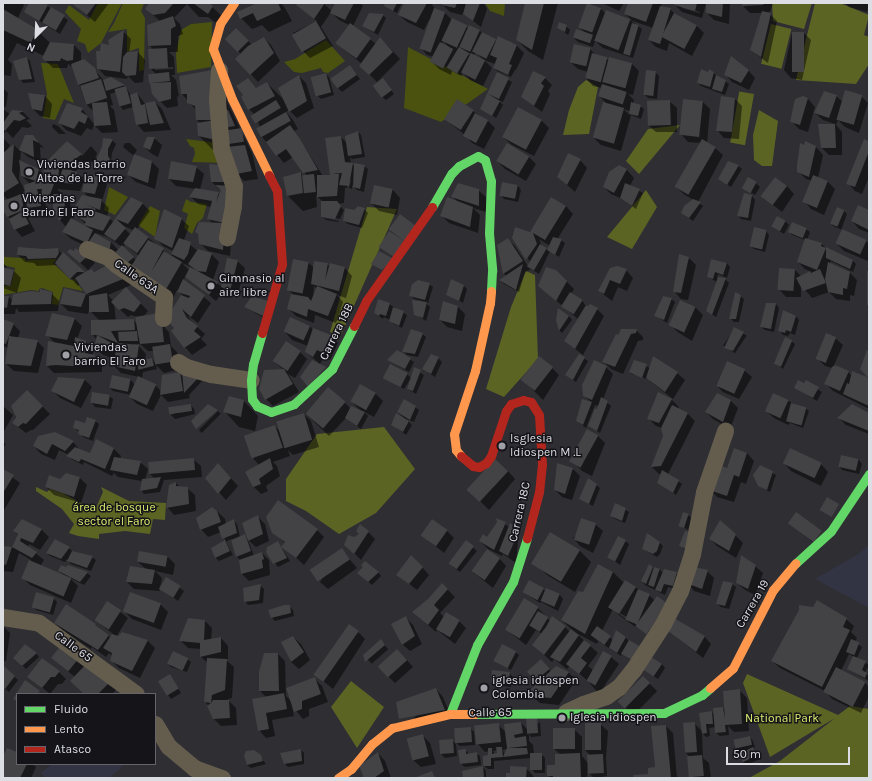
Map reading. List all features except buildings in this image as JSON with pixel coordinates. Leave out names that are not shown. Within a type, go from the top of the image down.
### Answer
[{"type":"street","name":"Carrera 18B","points":[[234,3],[225,14],[216,36],[213,49],[237,110],[277,191],[282,264],[253,364],[251,380],[252,400],[257,406],[271,412],[294,404],[332,370],[366,301],[417,227],[427,216],[452,173],[459,166],[478,156],[485,160],[491,181],[489,233],[492,271],[490,303],[475,371],[454,434],[456,450],[466,462],[472,466]]},
{"type":"street","points":[[220,69],[217,100],[221,149],[234,186],[233,206],[227,237]]},
{"type":"street","name":"Calle 63A","points":[[87,249],[108,256],[117,265],[164,297],[163,318]]},
{"type":"street","points":[[178,362],[186,367],[211,374],[251,380]]},
{"type":"street","name":"Carrera 18C","points":[[450,714],[476,645],[513,582],[520,563],[539,492],[542,464],[539,415],[531,402],[523,400],[512,404],[506,411],[491,456],[486,463],[480,467],[472,466]]},
{"type":"street","points":[[566,712],[606,696],[619,687],[633,670],[663,624],[680,591],[692,554],[704,492],[725,431]]},
{"type":"street","name":"Carrera 19","points":[[664,713],[702,695],[733,668],[749,634],[773,590],[801,557],[831,531],[869,474]]},
{"type":"street","name":"Calle 65","points":[[3,618],[39,622],[135,693]]},
{"type":"street","name":"Calle 65","points":[[338,778],[351,769],[372,744],[392,728],[450,714],[566,712],[664,713]]},
{"type":"street","points":[[156,726],[168,746],[194,768],[222,778]]},
{"type":"shaded area","points":[[869,545],[869,608],[815,579],[860,553]]},
{"type":"shaded area","points":[[51,765],[124,765],[109,778],[46,778],[41,773]]},
{"type":"green space","points":[[98,3],[122,3],[101,43],[88,53],[85,44],[77,41],[81,29],[65,12],[69,5],[89,20]]},
{"type":"green space","points":[[123,3],[144,3],[141,11],[145,18],[144,70],[139,71],[139,48],[127,52],[127,29],[108,32]]},
{"type":"green space","points":[[485,3],[505,3],[504,16],[490,11]]},
{"type":"green space","points":[[772,3],[812,3],[804,29],[773,21]]},
{"type":"green space","points":[[815,3],[840,3],[869,15],[864,35],[869,37],[869,64],[856,84],[796,80]]},
{"type":"green space","points":[[212,22],[211,67],[177,73],[176,53],[181,30],[191,24]]},
{"type":"green space","points":[[771,24],[791,29],[781,69],[761,64]]},
{"type":"green space","points":[[326,40],[345,61],[328,73],[323,72],[321,68],[302,73],[294,72],[284,62],[295,59]]},
{"type":"green space","points":[[408,47],[488,89],[441,122],[404,108]]},
{"type":"green space","points":[[41,63],[58,64],[74,103],[64,99],[55,120],[43,118],[47,94]]},
{"type":"green space","points":[[586,80],[598,87],[589,134],[563,135],[569,110],[578,87]]},
{"type":"green space","points":[[739,91],[754,94],[745,145],[730,143]]},
{"type":"green space","points":[[759,110],[778,121],[772,166],[762,166],[754,160],[753,135]]},
{"type":"green space","points":[[680,125],[639,174],[626,161],[648,129]]},
{"type":"green space","points":[[186,139],[218,143],[223,163],[192,162],[195,154],[194,148],[190,146]]},
{"type":"green space","points":[[109,187],[128,197],[115,215],[104,210]]},
{"type":"green space","points":[[646,190],[657,207],[632,249],[607,237]]},
{"type":"green space","points":[[186,199],[191,202],[207,204],[203,218],[197,223],[192,234],[184,228],[188,214],[182,211]]},
{"type":"green space","points":[[150,206],[160,211],[155,237],[138,225]]},
{"type":"green space","points":[[367,207],[397,209],[341,335],[330,332]]},
{"type":"green space","points":[[4,257],[25,258],[26,261],[57,259],[53,263],[71,280],[74,279],[83,291],[63,287],[58,305],[52,304],[53,292],[42,288],[39,289],[39,291],[31,290],[3,295],[3,286],[11,285],[15,268],[3,265]]},
{"type":"green space","points":[[526,271],[535,275],[538,359],[504,397],[486,389],[511,307]]},
{"type":"green space","points":[[384,427],[415,469],[376,513],[339,534],[306,511],[286,501],[286,479],[317,434]]},
{"type":"green space","name":"área de bosque sector el Faro","points":[[36,487],[47,492],[50,489],[62,493],[95,510],[103,492],[101,487],[129,501],[166,503],[165,520],[153,519],[150,534],[125,531],[99,534],[99,539],[78,536],[69,533],[74,524],[62,509],[36,491]]},
{"type":"green space","name":"National Park","points":[[747,674],[838,715],[850,706],[869,709],[869,778],[749,778],[780,761],[835,718],[770,757],[743,683]]},
{"type":"green space","points":[[351,681],[384,707],[357,748],[331,707]]},
{"type":"traffic: fast","points":[[432,207],[452,173],[459,166],[478,156],[485,160],[491,181],[489,233],[492,271],[491,291]]},
{"type":"traffic: fast","points":[[262,333],[253,364],[251,380],[252,399],[257,406],[271,412],[294,404],[332,369],[354,326]]},
{"type":"traffic: fast","points":[[796,563],[831,531],[869,474]]},
{"type":"traffic: fast","points":[[450,714],[477,645],[513,582],[527,538]]},
{"type":"traffic: fast","points":[[475,714],[664,713],[702,695],[710,688]]},
{"type":"traffic: slow","points":[[234,3],[220,24],[213,49],[232,99],[269,175]]},
{"type":"traffic: slow","points":[[461,456],[456,450],[454,434],[475,371],[490,303],[491,291]]},
{"type":"traffic: slow","points":[[710,688],[733,668],[773,590],[796,563]]},
{"type":"traffic: slow","points":[[338,778],[351,769],[372,744],[392,728],[450,714],[475,714]]},
{"type":"traffic: jam","points":[[262,333],[282,264],[277,191],[269,175]]},
{"type":"traffic: jam","points":[[354,326],[366,301],[432,207]]},
{"type":"traffic: jam","points":[[461,456],[473,466],[479,467],[486,463],[491,456],[506,411],[511,404],[523,400],[531,402],[539,415],[542,464],[539,492],[527,538]]},
{"type":"place","name":"Viviendas barrio Altos de la Torre","points":[[29,172]]},
{"type":"place","name":"Viviendas Barrio El Faro","points":[[14,206]]},
{"type":"place","name":"Gimnasio al aire libre","points":[[211,286]]},
{"type":"place","name":"Viviendas barrio El Faro","points":[[66,355]]},
{"type":"place","name":"Isglesia Idiospen M .L","points":[[502,446]]},
{"type":"place","name":"iglesia idiospen Colombia","points":[[484,688]]},
{"type":"place","name":"Iglesia idiospen","points":[[562,718]]}]
